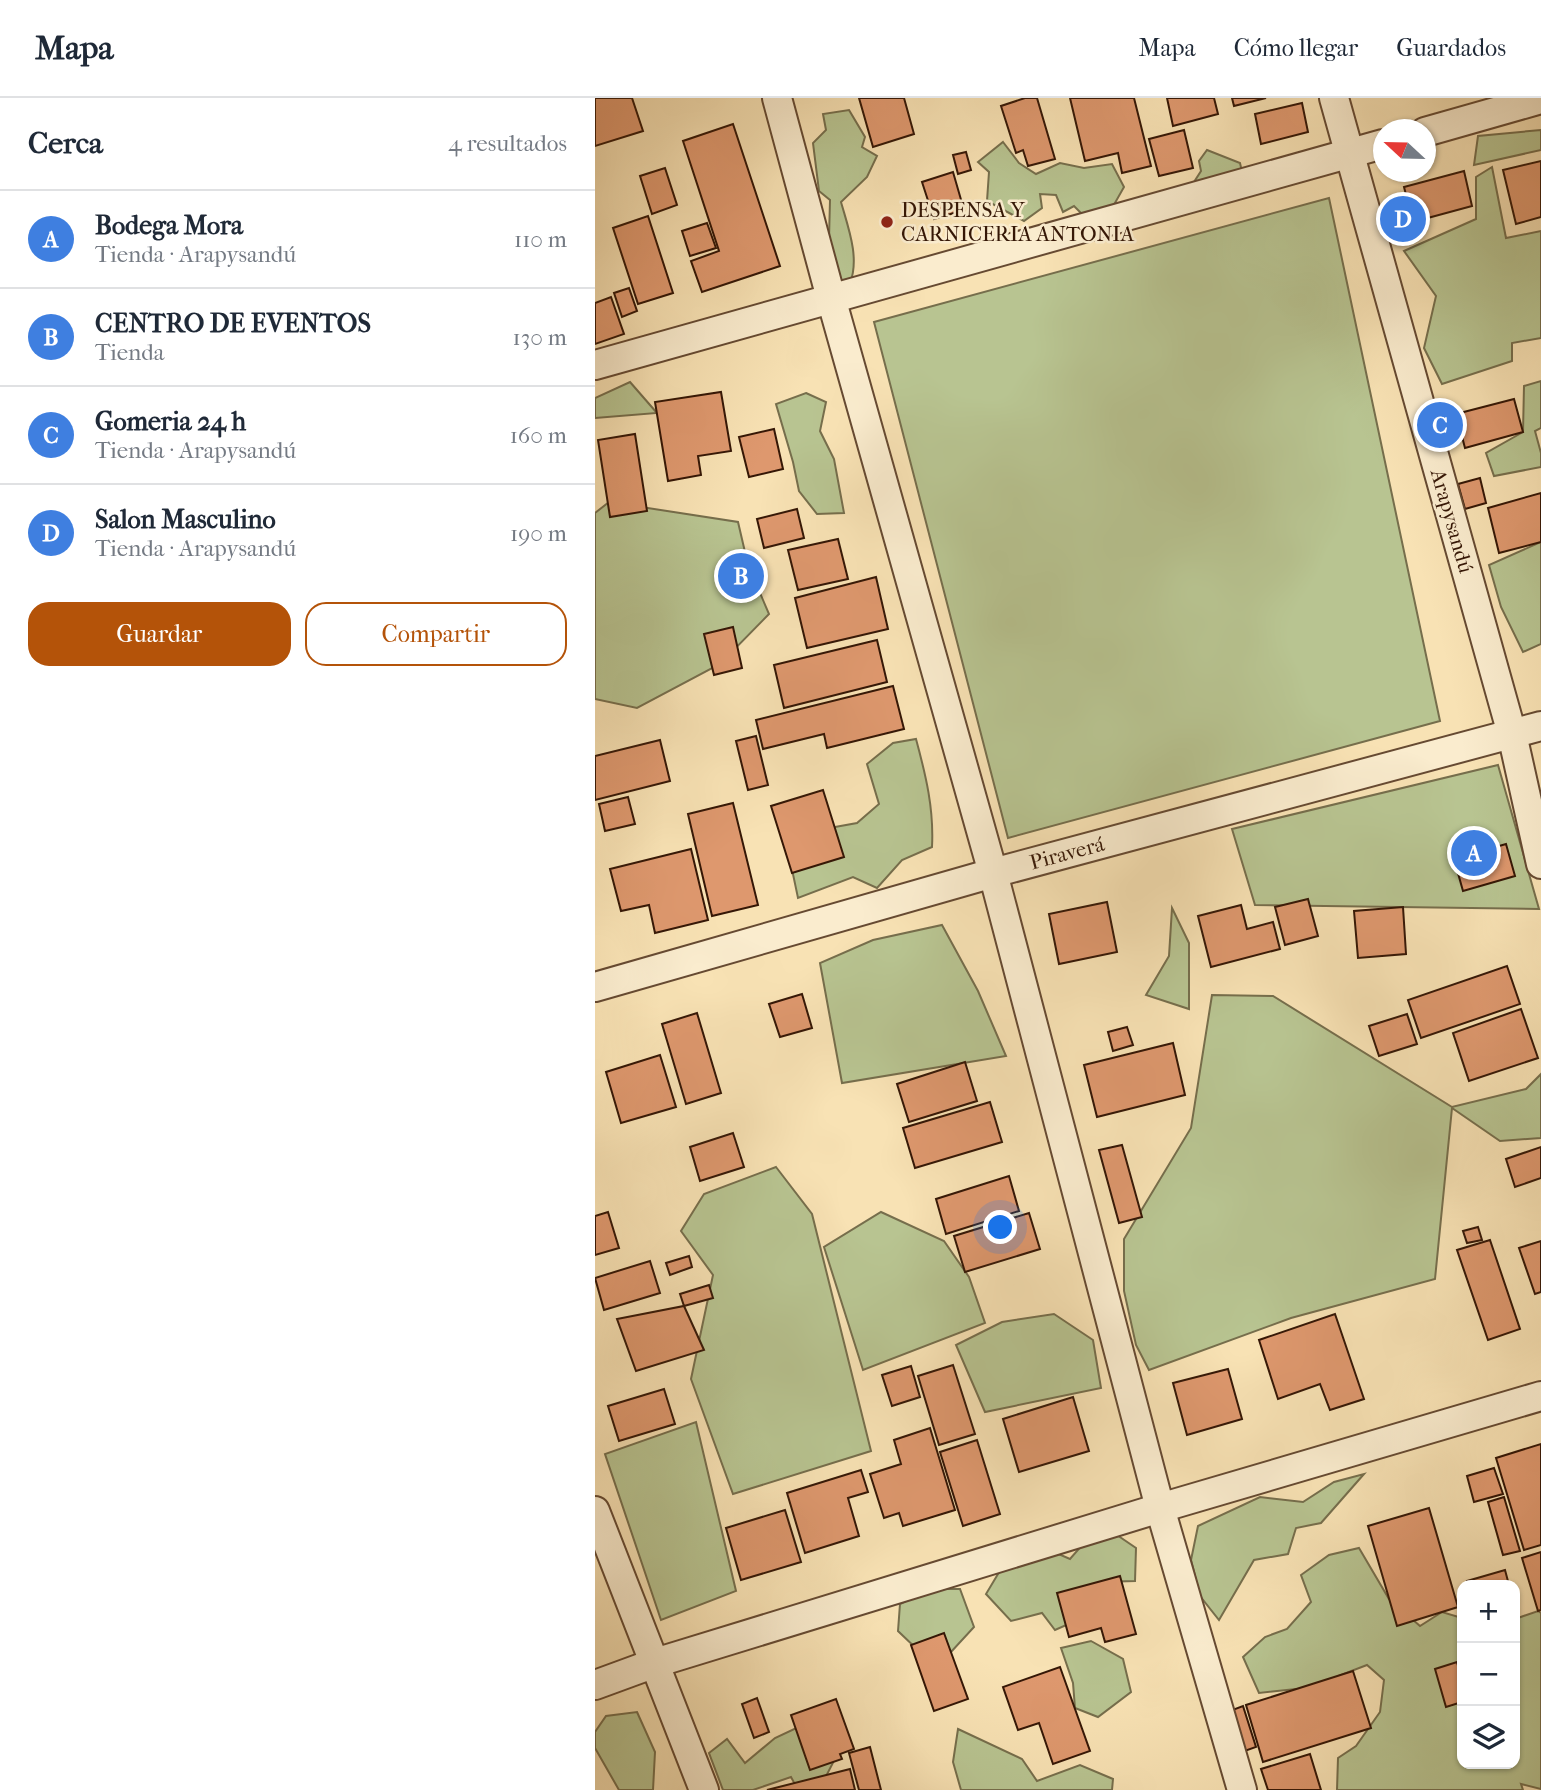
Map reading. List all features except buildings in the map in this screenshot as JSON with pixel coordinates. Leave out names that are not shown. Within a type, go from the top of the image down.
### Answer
[{"type":"street","points":[[777,98],[993,873],[1160,1508],[1242,1790]]},
{"type":"street","name":"Arapysandú","points":[[1334,98],[1512,734],[1541,864]]},
{"type":"street","points":[[1436,129],[1541,99]]},
{"type":"street","points":[[595,365],[1373,147]]},
{"type":"street","name":"Piraverá","points":[[595,987],[993,873],[1541,726]]},
{"type":"street","points":[[595,1685],[655,1663],[1160,1508],[1541,1396]]},
{"type":"street","points":[[595,1511],[704,1790]]},
{"type":"green space","points":[[849,110],[865,137],[862,147],[877,156],[867,177],[841,202],[853,253],[850,283],[839,279],[829,239],[830,200],[819,191],[813,143],[826,130],[823,114]]},
{"type":"green space","points":[[1541,130],[1541,150],[1474,165],[1478,136]]},
{"type":"green space","points":[[1003,142],[1019,163],[1036,174],[1060,163],[1084,168],[1112,164],[1124,187],[1111,210],[1086,218],[1074,206],[1063,212],[1056,195],[1040,194],[1042,208],[1024,221],[987,201],[989,172],[978,162]]},
{"type":"green space","points":[[1207,150],[1240,163],[1243,176],[1199,189],[1194,182],[1201,171],[1199,161]]},
{"type":"green space","points":[[1492,167],[1506,238],[1541,231],[1541,338],[1512,343],[1512,361],[1442,384],[1424,348],[1436,296],[1404,251],[1476,219],[1476,177]]},
{"type":"green space","points":[[1329,198],[1440,721],[1008,838],[874,322]]},
{"type":"green space","points":[[1541,381],[1541,428],[1535,431],[1541,453],[1541,467],[1494,476],[1486,453],[1523,432],[1524,386]]},
{"type":"green space","points":[[630,382],[657,413],[595,418],[595,398]]},
{"type":"green space","points":[[806,393],[826,402],[820,431],[834,459],[844,513],[817,514],[799,491],[776,404]]},
{"type":"green space","points":[[609,502],[738,522],[748,565],[769,614],[720,664],[637,708],[595,699],[595,513]]},
{"type":"green space","points":[[1541,542],[1541,644],[1523,652],[1501,607],[1489,565]]},
{"type":"green space","points":[[916,739],[929,793],[932,847],[902,860],[877,888],[853,877],[798,898],[785,836],[857,823],[879,804],[867,764],[893,743]]},
{"type":"green space","points":[[1498,765],[1539,909],[1255,905],[1232,829]]},
{"type":"green space","points":[[1172,908],[1189,943],[1189,1009],[1146,995],[1169,956]]},
{"type":"green space","points":[[942,925],[978,991],[1006,1056],[842,1083],[820,963],[873,940]]},
{"type":"green space","points":[[1212,995],[1273,996],[1452,1107],[1526,1089],[1541,1074],[1541,1138],[1500,1141],[1452,1108],[1435,1279],[1291,1318],[1149,1370],[1136,1345],[1124,1291],[1124,1239],[1191,1128]]},
{"type":"green space","points":[[776,1167],[812,1214],[871,1451],[733,1494],[691,1379],[713,1275],[681,1231],[704,1194]]},
{"type":"green space","points":[[881,1212],[944,1241],[969,1277],[985,1323],[863,1370],[824,1247]]},
{"type":"green space","points":[[1054,1314],[1093,1340],[1101,1388],[985,1412],[956,1345],[1002,1322]]},
{"type":"green space","points":[[696,1422],[736,1591],[661,1620],[605,1454]]},
{"type":"green space","points":[[1364,1474],[1321,1523],[1296,1528],[1288,1554],[1254,1560],[1219,1620],[1200,1596],[1191,1560],[1198,1526],[1260,1497],[1303,1502],[1334,1482]]},
{"type":"green space","points":[[1114,1533],[1136,1548],[1135,1581],[1100,1582],[1089,1615],[1055,1630],[1042,1613],[1011,1621],[986,1594],[1007,1559],[1054,1552],[1070,1559],[1083,1544]]},
{"type":"green space","points":[[1359,1548],[1389,1599],[1420,1626],[1442,1612],[1457,1616],[1457,1769],[1520,1769],[1520,1617],[1538,1611],[1541,1613],[1541,1789],[1521,1784],[1523,1790],[1337,1790],[1338,1758],[1356,1746],[1380,1712],[1384,1680],[1367,1665],[1338,1676],[1323,1692],[1296,1689],[1259,1693],[1243,1657],[1265,1637],[1287,1629],[1311,1602],[1301,1575],[1329,1555]]},
{"type":"green space","points":[[931,1589],[960,1589],[974,1627],[951,1652],[921,1653],[898,1631],[900,1604]]},
{"type":"green space","points":[[1091,1641],[1123,1659],[1131,1692],[1098,1717],[1075,1708],[1073,1683],[1061,1648]]},
{"type":"green space","points":[[637,1712],[655,1752],[653,1790],[619,1790],[595,1748],[595,1732],[606,1716]]},
{"type":"green space","points":[[807,1723],[837,1755],[823,1782],[798,1790],[791,1777],[753,1790],[723,1790],[709,1753],[727,1739],[745,1763],[775,1738]]},
{"type":"green space","points":[[958,1729],[1022,1759],[1037,1781],[1080,1765],[1113,1779],[1112,1790],[961,1790],[953,1762]]},
{"type":"place","name":"Salon Masculino","points":[[1403,219]]},
{"type":"place","name":"DESPENSA Y CARNICERIA ANTONIA","points":[[887,222]]},
{"type":"place","name":"Gomeria 24 h","points":[[1440,425]]},
{"type":"place","name":"CENTRO DE EVENTOS","points":[[741,576]]},
{"type":"place","name":"Bodega Mora","points":[[1474,853]]}]
